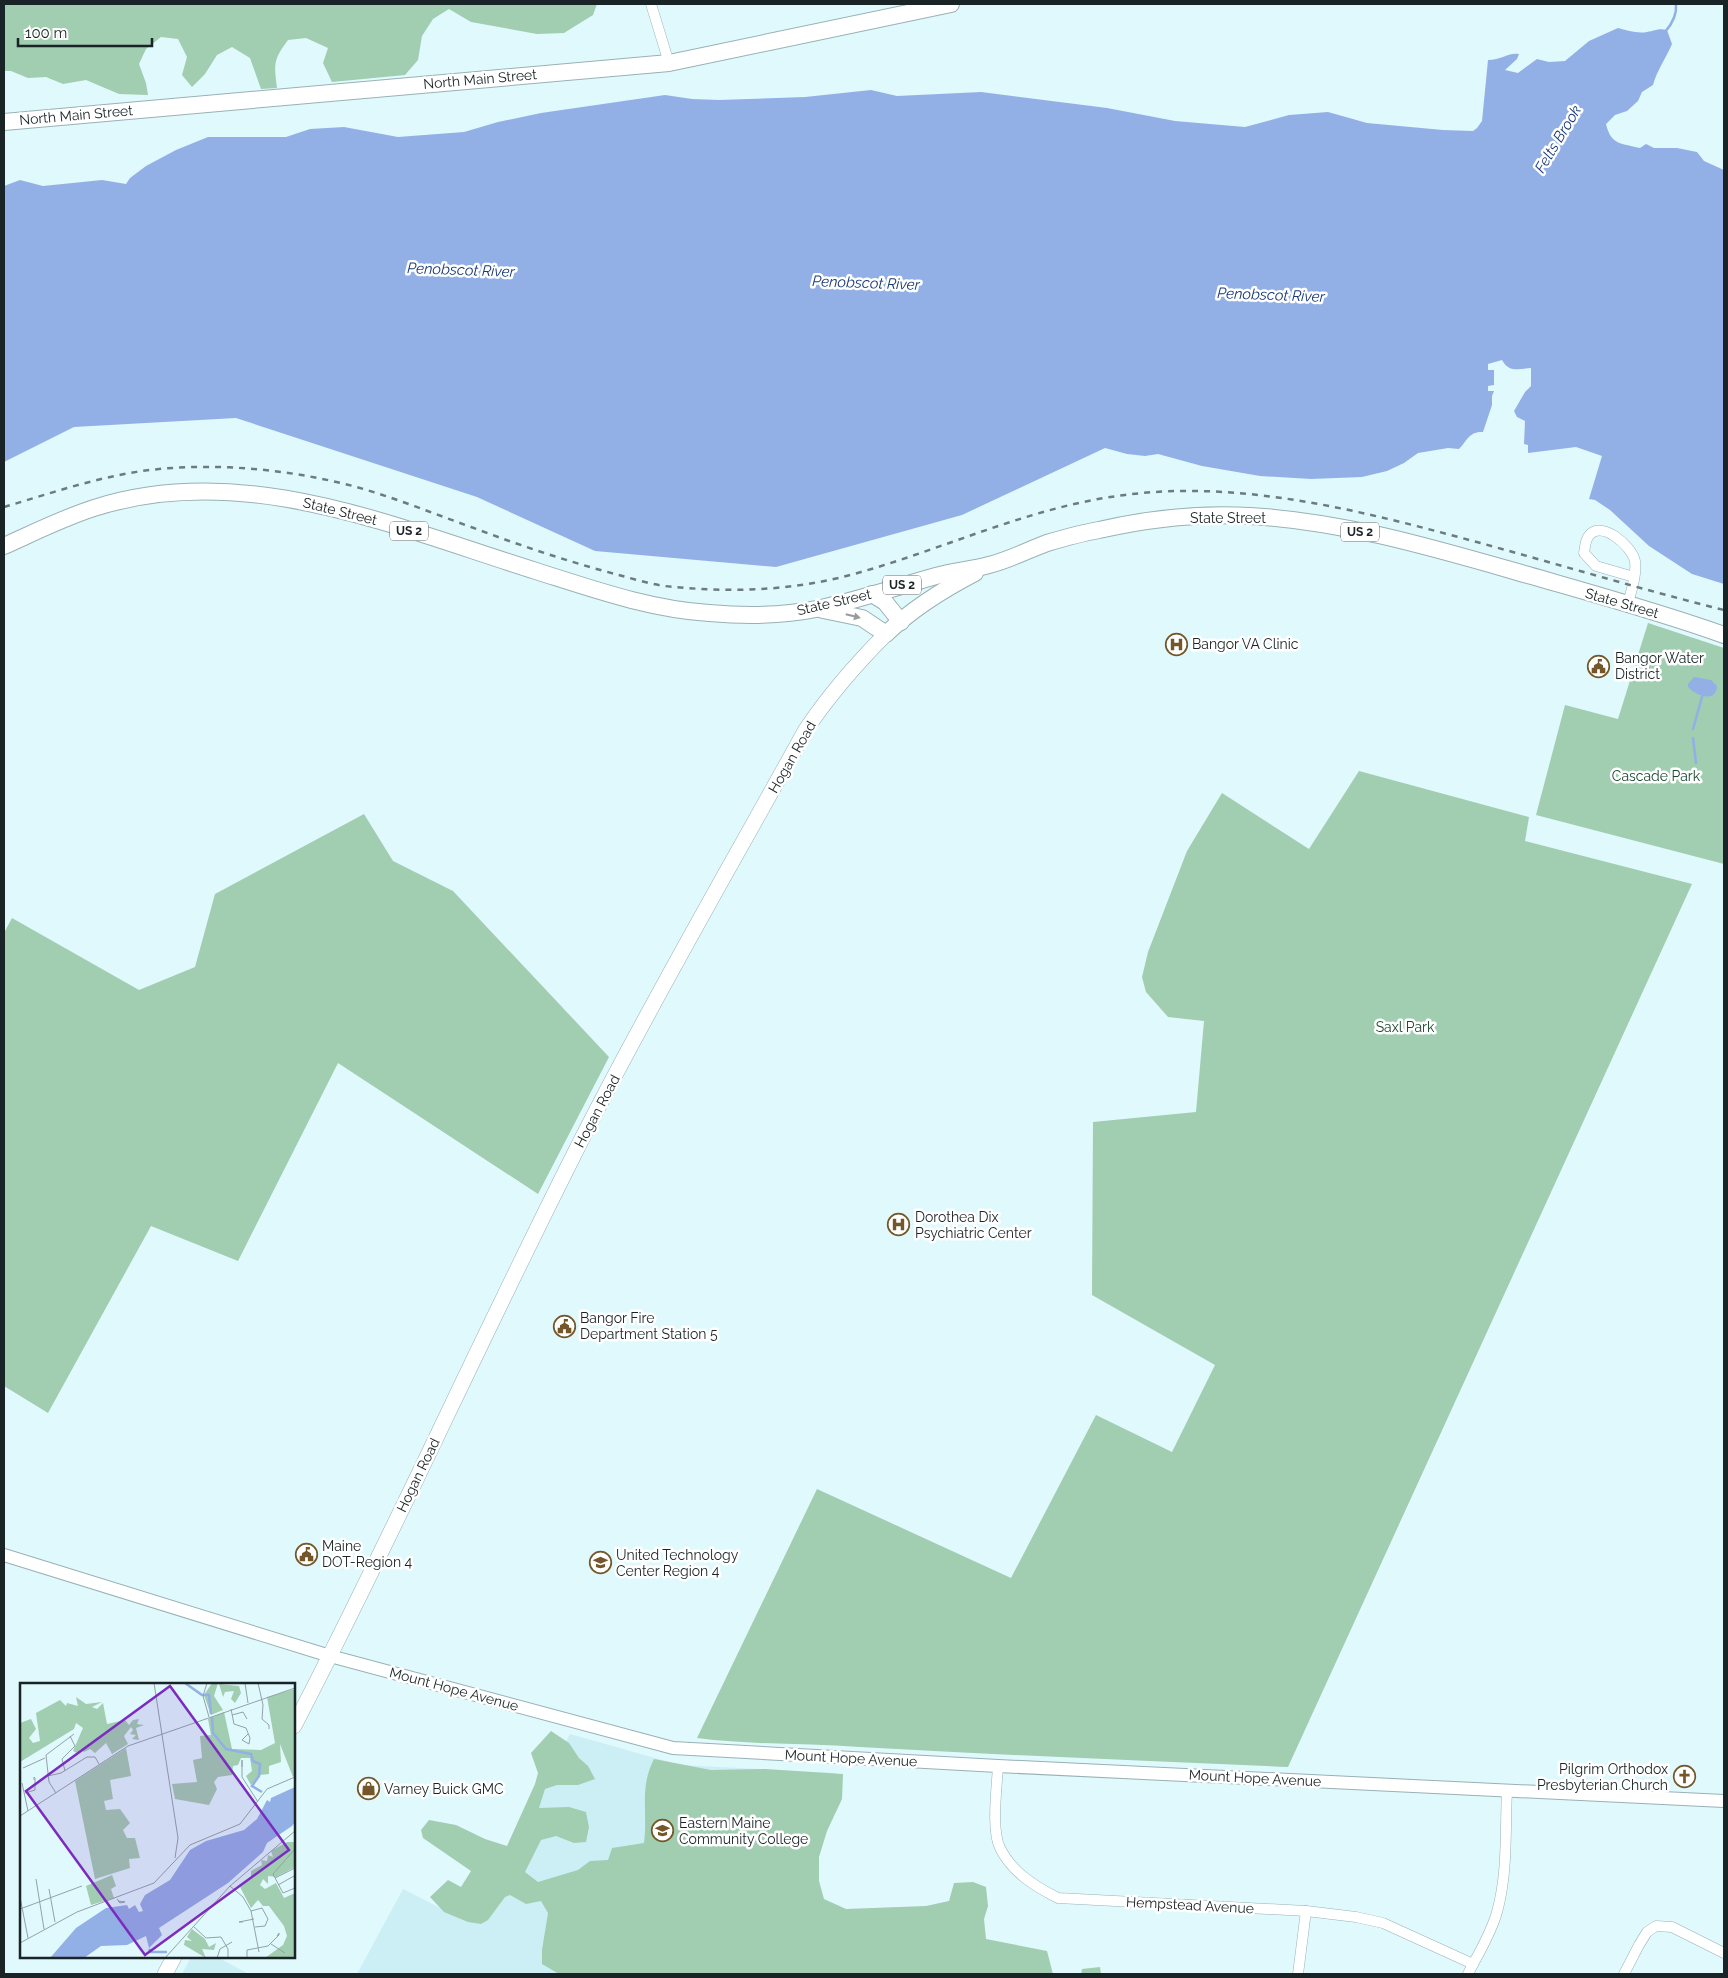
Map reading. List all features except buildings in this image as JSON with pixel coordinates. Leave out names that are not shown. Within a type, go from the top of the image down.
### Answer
[{"type":"main road","name":"North Main Street","points":[[4,122],[669,62],[951,4]]},
{"type":"main road","name":"State Street","points":[[4,546],[93,508],[113,503],[171,493],[234,492],[269,495],[350,512],[643,604],[707,613],[742,614],[815,609],[944,574],[990,565],[1050,542],[1100,529],[1177,518],[1214,515],[1248,516],[1288,519],[1413,543],[1628,604],[1724,635]]},
{"type":"main road","name":"Hogan Road","points":[[295,1724],[330,1656],[525,1253],[609,1089],[806,731],[828,697],[859,661],[886,634],[958,581],[990,565]]},
{"type":"main road","points":[[872,594],[885,602],[900,622]]},
{"type":"main road","points":[[815,609],[862,618],[886,634]]},
{"type":"main road","points":[[165,1974],[173,1958]]},
{"type":"street","points":[[651,4],[669,62]]},
{"type":"street","points":[[1628,604],[1634,577],[1635,563],[1631,551],[1619,539],[1601,530],[1593,532],[1588,536],[1584,553],[1596,566],[1634,577]]},
{"type":"street","name":"Mount Hope Avenue","points":[[4,1555],[330,1656],[673,1748],[1724,1802]]},
{"type":"street","name":"Hempstead Avenue","points":[[998,1766],[995,1810],[999,1846],[1024,1878],[1058,1898],[1306,1910],[1356,1917],[1383,1923],[1473,1964]]},
{"type":"street","points":[[1468,1974],[1486,1941],[1497,1912],[1505,1855],[1507,1790]]},
{"type":"street","points":[[1298,1974],[1306,1910]]},
{"type":"street","points":[[1624,1974],[1639,1945],[1648,1932],[1656,1926],[1672,1927],[1724,1953]]},
{"type":"shaded area","name":"Eastern Maine Community College","points":[[570,1734],[680,1765],[835,1773],[740,1974],[357,1974],[403,1889],[468,1922]]},
{"type":"shaded area","points":[[190,1958],[219,1958],[249,1974],[182,1974]]},
{"type":"green space","points":[[4,4],[597,4],[593,15],[564,33],[537,34],[471,22],[449,9],[433,19],[422,36],[418,60],[405,75],[332,82],[323,63],[328,48],[306,38],[288,40],[276,62],[277,88],[261,89],[250,58],[232,47],[217,55],[205,74],[192,87],[182,75],[187,57],[178,39],[161,37],[146,49],[139,64],[148,95],[119,94],[86,80],[63,84],[46,77],[28,78],[11,71],[4,71]]},
{"type":"green space","name":"Cascade Park","points":[[1648,623],[1724,648],[1724,864],[1536,815],[1565,705],[1618,719]]},
{"type":"green space","name":"Saxl Park","points":[[1359,771],[1529,817],[1525,841],[1692,884],[1288,1767],[758,1743],[697,1738],[817,1489],[1011,1578],[1096,1415],[1172,1452],[1215,1365],[1092,1295],[1093,1122],[1196,1112],[1204,1021],[1168,1017],[1146,992],[1142,977],[1148,952],[1187,851],[1222,793],[1309,849]]},
{"type":"green space","points":[[364,814],[393,861],[453,891],[609,1057],[538,1194],[338,1063],[238,1261],[151,1226],[48,1413],[4,1386],[4,933],[12,918],[139,990],[195,967],[215,894]]},
{"type":"green space","name":"Eastern Maine Community College","points":[[551,1731],[569,1743],[579,1758],[588,1766],[595,1779],[578,1785],[557,1785],[545,1789],[539,1808],[569,1807],[586,1812],[589,1827],[586,1842],[574,1843],[556,1836],[541,1840],[525,1872],[538,1882],[578,1870],[590,1861],[608,1860],[612,1848],[644,1843],[645,1790],[649,1770],[654,1759],[711,1770],[765,1769],[843,1774],[842,1799],[827,1831],[819,1857],[819,1881],[824,1899],[846,1909],[926,1906],[949,1901],[954,1883],[973,1882],[986,1887],[988,1906],[984,1919],[986,1939],[1047,1951],[1053,1974],[559,1974],[542,1964],[542,1950],[548,1913],[541,1901],[526,1904],[510,1895],[505,1897],[488,1920],[481,1924],[468,1922],[444,1912],[430,1897],[448,1880],[461,1887],[471,1871],[423,1838],[421,1830],[429,1820],[456,1825],[485,1839],[507,1846],[535,1784],[538,1773],[531,1753]]},
{"type":"green space","points":[[1100,1967],[1101,1974],[1081,1974],[1082,1969]]},
{"type":"water","name":"Penobscot River","points":[[1618,28],[1632,32],[1667,30],[1672,44],[1653,85],[1642,92],[1638,101],[1627,111],[1615,115],[1606,124],[1611,136],[1617,142],[1640,148],[1646,144],[1654,148],[1677,148],[1697,152],[1704,161],[1724,170],[1724,584],[1692,574],[1649,546],[1610,510],[1595,500],[1589,499],[1602,456],[1576,447],[1528,453],[1528,445],[1524,444],[1525,421],[1517,417],[1514,411],[1525,392],[1531,386],[1531,368],[1511,369],[1502,360],[1488,364],[1488,370],[1494,370],[1494,385],[1488,386],[1488,391],[1494,391],[1492,405],[1483,432],[1471,435],[1459,449],[1448,448],[1418,453],[1404,463],[1387,471],[1362,477],[1311,479],[1260,476],[1202,466],[1158,454],[1145,456],[1127,454],[1105,448],[962,515],[776,567],[595,551],[477,497],[236,418],[74,427],[4,462],[4,186],[20,180],[43,186],[102,180],[126,184],[130,178],[146,166],[176,150],[208,137],[286,137],[310,129],[344,127],[398,137],[464,132],[498,122],[541,113],[665,95],[719,100],[805,97],[871,90],[897,96],[981,92],[1107,108],[1175,121],[1245,127],[1289,115],[1328,112],[1367,123],[1473,131],[1482,121],[1488,60],[1511,54],[1519,54],[1517,59],[1505,70],[1518,73],[1537,59],[1549,62],[1565,61],[1589,41]]},
{"type":"water","points":[[1694,677],[1711,680],[1717,686],[1716,692],[1713,695],[1705,696],[1691,690],[1688,684]]},
{"type":"waterway","name":"Felts Brook","points":[[1665,32],[1673,19],[1676,4]]},
{"type":"waterway","points":[[1693,729],[1702,697]]},
{"type":"waterway","points":[[1693,738],[1696,763]]},
{"type":"railway","points":[[4,507],[81,484],[139,471],[183,467],[257,469],[330,480],[368,490],[543,552],[645,582],[699,589],[745,590],[792,586],[838,578],[894,562],[1024,518],[1091,500],[1170,491],[1215,492],[1261,495],[1306,502],[1397,521],[1724,610]]},
{"type":"place","name":"Bangor VA Clinic","points":[[1176,644]]},
{"type":"place","name":"Bangor Water District","points":[[1599,666]]},
{"type":"place","name":"Dorothea Dix Psychiatric Center","points":[[899,1225]]},
{"type":"place","name":"Bangor Fire Department Station 5","points":[[564,1326]]},
{"type":"place","name":"Maine DOT-Region 4","points":[[306,1554]]},
{"type":"place","name":"United Technology Center Region 4","points":[[600,1563]]},
{"type":"place","name":"Pilgrim Orthodox Presbyterian Church","points":[[1684,1777]]},
{"type":"place","name":"Varney Buick GMC","points":[[368,1789]]},
{"type":"place","name":"Eastern Maine Community College","points":[[663,1831]]}]
